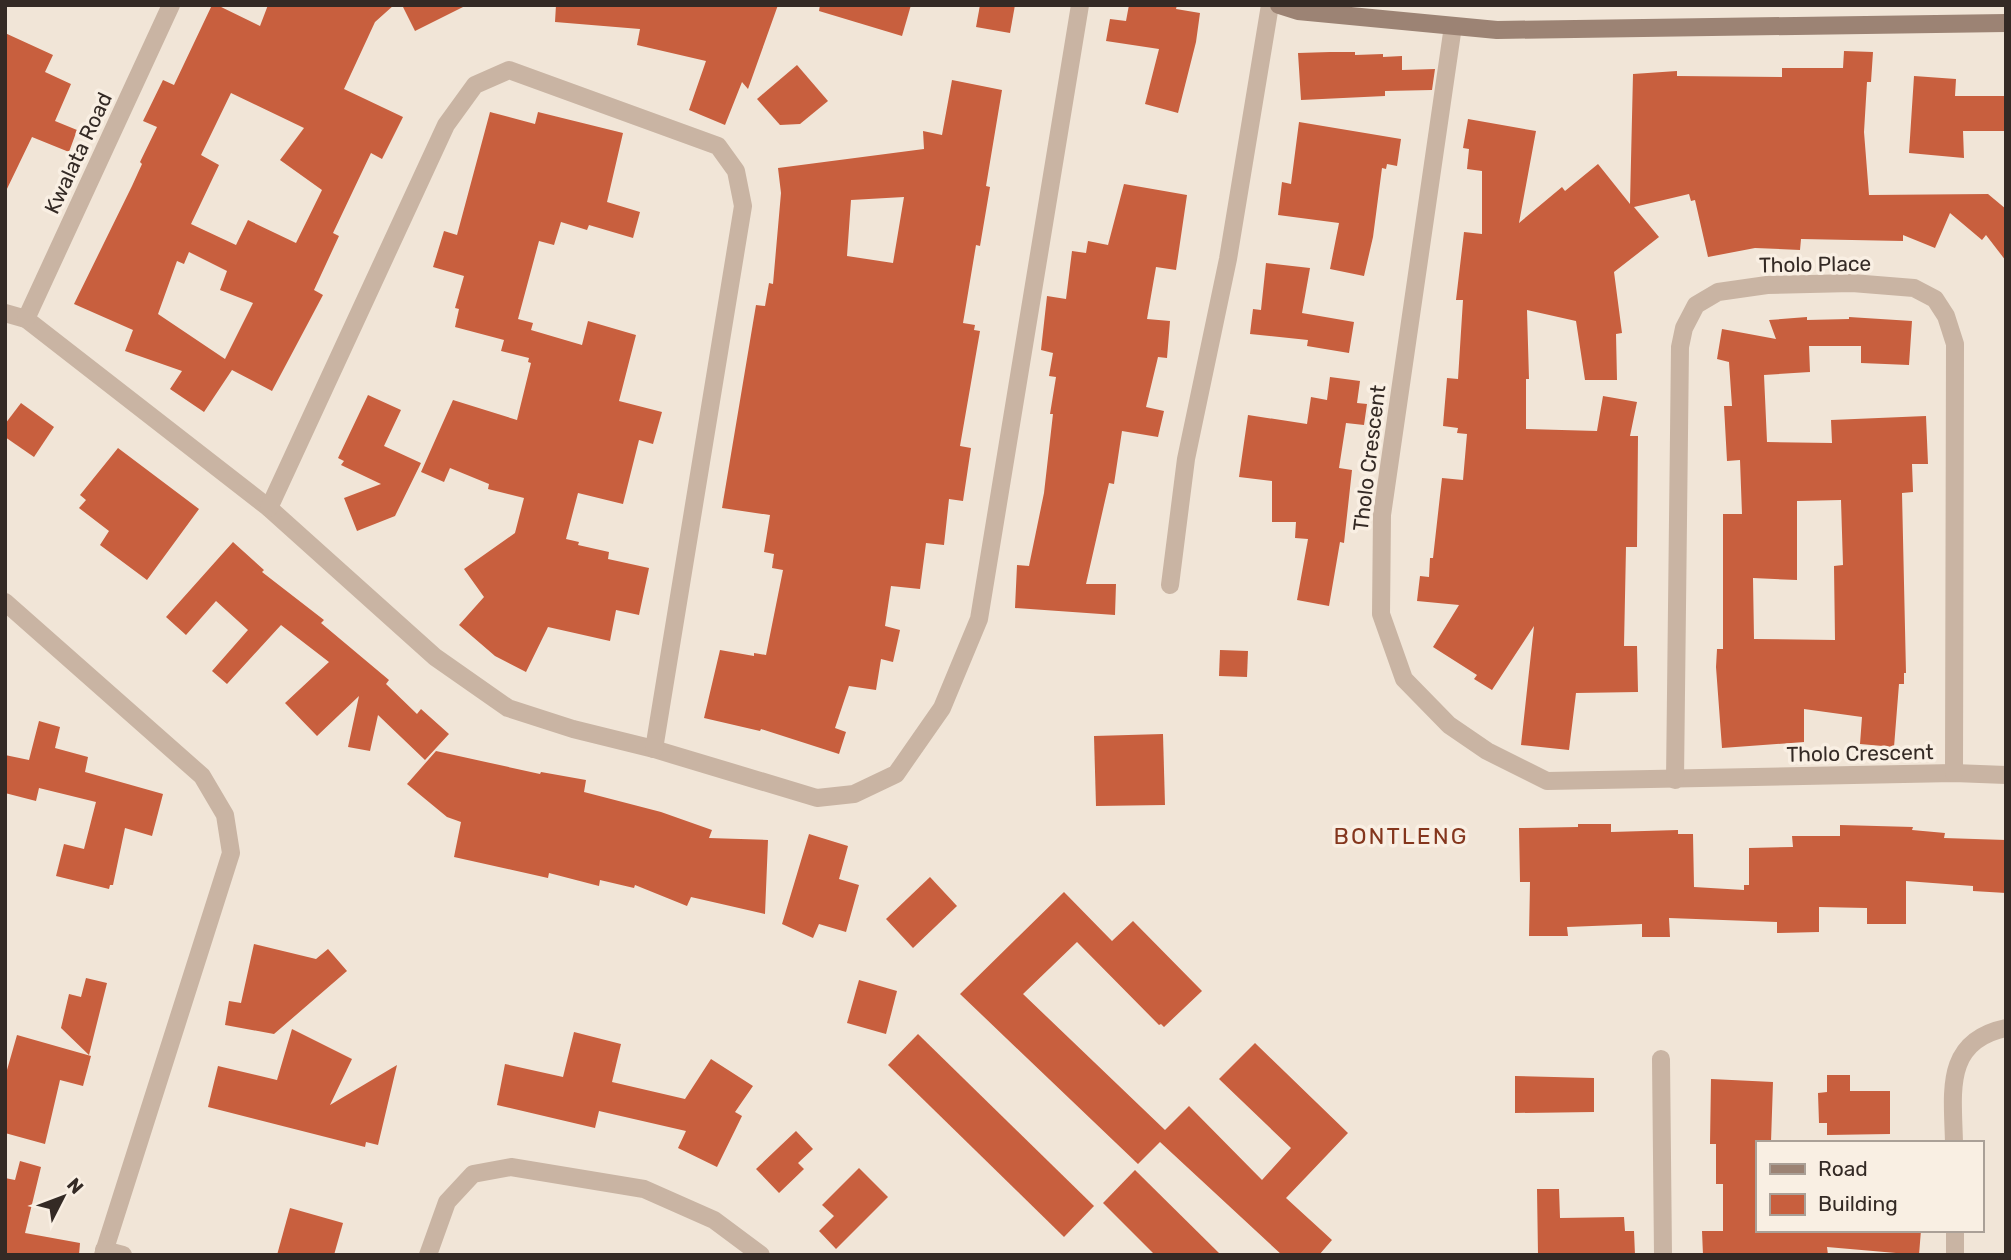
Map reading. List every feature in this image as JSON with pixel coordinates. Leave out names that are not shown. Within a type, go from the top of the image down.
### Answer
[{"type":"street","name":"Kwalata Road","points":[[26,319],[171,5]]},
{"type":"street","points":[[5,313],[26,319],[269,508],[435,657],[508,708],[817,798],[854,794],[896,775],[942,708],[979,619],[1080,5]]},
{"type":"street","points":[[1170,586],[1186,459],[1228,259],[1270,5]]},
{"type":"street","points":[[1279,5],[1298,11],[1497,30],[2006,23]]},
{"type":"street","name":"Tholo Crescent","points":[[1452,26],[1382,515],[1381,614],[1404,679],[1449,725],[1487,751],[1548,780],[1675,780],[1954,773],[2006,775]]},
{"type":"street","points":[[269,508],[446,125],[475,85],[509,70],[718,146],[736,171],[743,206],[654,749]]},
{"type":"street","name":"Tholo Place","points":[[1675,780],[1680,347],[1684,328],[1696,305],[1718,292],[1767,285],[1852,283],[1914,288],[1935,299],[1946,316],[1955,344],[1954,773]]},
{"type":"street","points":[[5,603],[202,776],[225,816],[230,853],[104,1252],[123,1255]]},
{"type":"street","points":[[1954,1141],[1953,1079],[1964,1051],[1992,1031],[2006,1028]]},
{"type":"street","points":[[1661,1059],[1663,1255]]},
{"type":"street","points":[[428,1255],[447,1202],[473,1174],[511,1167],[643,1189],[714,1220],[761,1255]]},
{"type":"street","points":[[1955,1232],[1955,1255]]},
{"type":"building","points":[[212,5],[260,26],[268,5],[394,5],[375,22],[344,89],[403,117],[382,159],[371,153],[333,233],[339,236],[314,290],[323,295],[272,391],[232,370],[204,412],[170,389],[182,371],[125,351],[133,330],[74,304],[132,186],[157,127],[143,121],[163,80],[174,85]],"holes":[[[231,93],[304,128],[280,160],[322,190],[296,243],[248,220],[236,245],[191,224],[219,165],[201,155]],[[189,252],[227,271],[220,290],[253,303],[225,359],[158,314],[177,261],[184,264]]]},
{"type":"building","points":[[402,5],[467,5],[415,31]]},
{"type":"building","points":[[556,5],[778,5],[748,89],[742,82],[725,125],[689,110],[706,61],[637,45],[640,29],[555,22]]},
{"type":"building","points":[[820,5],[911,5],[902,36],[819,11]]},
{"type":"building","points":[[980,5],[1015,5],[1010,33],[976,27]]},
{"type":"building","points":[[1129,5],[1177,5],[1176,9],[1200,13],[1196,42],[1178,113],[1145,104],[1159,49],[1106,41],[1110,19],[1126,21]]},
{"type":"building","points":[[5,33],[53,55],[45,72],[71,84],[55,121],[77,130],[69,152],[32,137],[5,193]]},
{"type":"building","points":[[1844,51],[1873,52],[1871,82],[1867,82],[1864,132],[1869,195],[1988,194],[2006,209],[2006,261],[1986,235],[1982,240],[1950,213],[1935,248],[1903,235],[1903,241],[1801,239],[1800,250],[1755,248],[1708,257],[1695,200],[1691,201],[1689,194],[1634,207],[1659,237],[1614,272],[1622,333],[1616,334],[1617,380],[1585,380],[1576,321],[1527,310],[1529,379],[1526,379],[1526,429],[1597,431],[1603,396],[1637,402],[1630,436],[1638,436],[1637,547],[1626,547],[1624,646],[1637,646],[1638,692],[1576,693],[1569,750],[1521,745],[1534,626],[1492,690],[1474,679],[1477,675],[1433,647],[1459,605],[1417,601],[1420,576],[1429,577],[1430,558],[1433,558],[1442,478],[1463,480],[1467,434],[1457,433],[1458,428],[1443,426],[1447,378],[1458,379],[1463,300],[1456,300],[1464,232],[1482,234],[1482,171],[1467,169],[1469,149],[1463,148],[1468,119],[1536,131],[1519,223],[1562,187],[1565,191],[1598,164],[1630,204],[1633,74],[1677,71],[1677,76],[1782,77],[1782,68],[1843,68]]},
{"type":"building","points":[[1355,52],[1355,55],[1402,56],[1402,70],[1435,69],[1432,90],[1385,91],[1385,96],[1301,100],[1298,53]]},
{"type":"building","points":[[797,65],[828,101],[800,124],[780,125],[757,99]]},
{"type":"building","points":[[1914,76],[1956,79],[1955,96],[2006,96],[2006,131],[1963,131],[1964,158],[1909,153]]},
{"type":"building","points":[[952,80],[1002,90],[986,186],[990,187],[980,246],[976,245],[963,323],[975,325],[974,330],[980,331],[960,446],[971,448],[963,501],[949,499],[944,545],[926,543],[920,589],[891,586],[885,626],[900,630],[893,662],[881,659],[876,690],[849,686],[835,728],[846,732],[839,754],[761,729],[760,731],[704,718],[720,650],[754,656],[754,653],[766,655],[783,570],[772,568],[774,554],[764,552],[770,515],[722,508],[756,305],[765,306],[769,283],[773,284],[781,193],[778,168],[924,149],[923,131],[942,135]],"holes":[[[904,197],[893,263],[847,256],[851,200]]]},
{"type":"building","points":[[490,112],[535,124],[538,112],[623,133],[607,202],[640,212],[633,238],[589,225],[587,230],[561,222],[554,245],[539,241],[518,319],[533,323],[531,330],[582,345],[588,321],[636,335],[619,401],[662,412],[653,444],[639,440],[623,504],[578,493],[566,539],[579,542],[578,545],[609,552],[608,559],[649,568],[639,615],[616,610],[610,641],[548,627],[526,672],[495,656],[459,625],[484,597],[464,569],[515,533],[524,498],[488,489],[489,484],[450,468],[444,482],[421,472],[453,400],[517,420],[531,363],[528,362],[529,358],[501,351],[504,340],[455,327],[459,309],[455,308],[464,276],[433,267],[444,231],[457,235]]},
{"type":"building","points":[[1299,122],[1401,139],[1397,166],[1387,164],[1386,169],[1382,168],[1373,237],[1364,276],[1330,269],[1339,223],[1278,215],[1282,182],[1291,184]]},
{"type":"building","points":[[1124,184],[1187,195],[1176,270],[1156,267],[1147,319],[1170,321],[1167,358],[1158,357],[1146,407],[1164,411],[1158,437],[1122,431],[1114,484],[1109,483],[1086,584],[1116,584],[1115,615],[1015,608],[1017,565],[1029,566],[1044,493],[1053,414],[1050,414],[1056,377],[1049,376],[1053,353],[1041,350],[1047,296],[1066,299],[1072,251],[1086,253],[1088,241],[1108,245]]},
{"type":"building","points":[[1266,263],[1310,268],[1302,313],[1354,322],[1349,353],[1307,346],[1308,340],[1250,334],[1253,309],[1261,310]]},
{"type":"building","points":[[1849,317],[1912,321],[1909,365],[1861,363],[1861,346],[1809,346],[1810,372],[1764,375],[1767,442],[1832,443],[1831,420],[1926,416],[1928,464],[1912,464],[1913,492],[1902,493],[1906,673],[1904,684],[1899,684],[1894,747],[1860,744],[1862,717],[1804,709],[1804,742],[1722,748],[1716,667],[1717,649],[1723,649],[1723,514],[1742,514],[1740,460],[1727,461],[1724,406],[1732,406],[1729,362],[1717,359],[1722,329],[1776,339],[1769,320]],"holes":[[[1841,500],[1843,565],[1834,566],[1835,640],[1754,639],[1753,578],[1797,580],[1797,501]]]},
{"type":"building","points":[[1330,377],[1360,381],[1357,403],[1367,404],[1364,425],[1346,423],[1339,468],[1352,470],[1344,543],[1340,542],[1329,606],[1297,600],[1308,539],[1295,538],[1296,522],[1272,522],[1272,481],[1239,477],[1248,415],[1307,424],[1311,397],[1327,400]]},
{"type":"building","points":[[368,395],[401,410],[384,446],[421,463],[395,516],[357,531],[344,498],[381,484],[341,465],[344,461],[338,458]]},
{"type":"building","points":[[21,403],[54,427],[34,457],[5,437],[5,424]]},
{"type":"building","points":[[118,448],[199,509],[147,580],[100,545],[109,531],[79,508],[86,500],[80,495]]},
{"type":"building","points":[[233,542],[264,570],[262,572],[324,620],[321,623],[389,680],[386,684],[417,714],[421,709],[449,734],[425,760],[378,715],[370,751],[348,747],[359,696],[317,736],[285,703],[329,662],[281,625],[227,684],[212,671],[248,630],[216,601],[186,635],[166,617]]},
{"type":"building","points":[[1220,650],[1248,651],[1247,677],[1219,676]]},
{"type":"building","points":[[39,721],[60,727],[55,748],[88,757],[85,772],[163,794],[152,836],[125,828],[113,885],[110,885],[109,889],[56,876],[64,844],[84,849],[96,802],[39,788],[36,801],[5,793],[5,755],[29,760]]},
{"type":"building","points":[[1163,734],[1165,805],[1096,806],[1094,736]]},
{"type":"building","points":[[436,751],[540,774],[541,772],[586,780],[584,792],[661,812],[712,830],[709,838],[768,840],[765,914],[691,897],[687,906],[635,885],[634,888],[600,880],[599,886],[549,873],[548,878],[454,857],[461,822],[447,817],[407,784]]},
{"type":"building","points":[[1578,824],[1611,824],[1611,832],[1678,830],[1678,834],[1693,834],[1694,887],[1744,890],[1744,885],[1749,885],[1749,848],[1793,847],[1792,836],[1840,836],[1840,825],[1913,827],[1912,830],[1945,833],[1944,838],[2006,840],[2006,893],[1973,891],[1973,886],[1906,881],[1906,924],[1867,924],[1867,908],[1819,907],[1819,932],[1777,933],[1777,922],[1669,918],[1670,937],[1642,937],[1642,924],[1567,927],[1568,936],[1529,936],[1530,882],[1520,882],[1519,828],[1578,827]]},
{"type":"building","points":[[809,834],[848,846],[839,879],[859,885],[846,932],[819,924],[813,938],[782,924]]},
{"type":"building","points":[[930,877],[957,906],[913,948],[886,919]]},
{"type":"building","points":[[1064,892],[1112,941],[1133,921],[1202,991],[1164,1027],[1077,942],[1023,994],[1165,1130],[1189,1106],[1262,1180],[1291,1148],[1219,1079],[1255,1043],[1348,1133],[1286,1198],[1332,1240],[1319,1255],[1282,1255],[1160,1142],[1138,1164],[960,994]]},
{"type":"building","points":[[254,944],[316,959],[328,949],[347,971],[274,1034],[225,1025],[229,1001],[241,1003]]},
{"type":"building","points":[[86,978],[107,983],[89,1055],[61,1028],[69,994],[81,997]]},
{"type":"building","points":[[859,980],[897,991],[886,1034],[847,1023]]},
{"type":"building","points":[[292,1029],[352,1059],[330,1105],[397,1065],[378,1145],[366,1142],[365,1147],[208,1107],[218,1066],[277,1080]]},
{"type":"building","points":[[574,1032],[621,1044],[612,1082],[685,1099],[711,1059],[753,1086],[735,1112],[742,1116],[717,1167],[678,1148],[686,1131],[599,1111],[595,1128],[497,1105],[505,1064],[563,1077]]},
{"type":"building","points":[[918,1034],[1094,1206],[1064,1237],[888,1065]]},
{"type":"building","points":[[17,1035],[91,1056],[83,1086],[60,1080],[45,1144],[5,1133],[5,1077]]},
{"type":"building","points":[[1827,1075],[1850,1075],[1850,1091],[1890,1091],[1890,1134],[1827,1135],[1827,1123],[1819,1123],[1818,1093],[1827,1092]]},
{"type":"building","points":[[1515,1076],[1594,1078],[1594,1112],[1515,1113]]},
{"type":"building","points":[[1711,1079],[1773,1082],[1771,1141],[1756,1141],[1756,1232],[1921,1232],[1919,1255],[1827,1247],[1828,1255],[1703,1255],[1702,1231],[1723,1231],[1723,1184],[1716,1184],[1716,1144],[1710,1144]]},
{"type":"building","points":[[796,1131],[813,1149],[798,1163],[804,1169],[779,1193],[756,1169]]},
{"type":"building","points":[[20,1161],[41,1167],[25,1233],[80,1243],[79,1255],[5,1255],[5,1178],[15,1180]]},
{"type":"building","points":[[859,1168],[888,1197],[836,1249],[819,1231],[834,1216],[822,1205]]},
{"type":"building","points":[[1135,1170],[1221,1255],[1155,1255],[1103,1203]]},
{"type":"building","points":[[1537,1189],[1559,1189],[1560,1218],[1624,1217],[1625,1231],[1634,1231],[1635,1255],[1538,1255]]},
{"type":"building","points":[[290,1208],[343,1223],[334,1255],[277,1255]]},
{"type":"district","name":"BONTLENG","points":[[1401,836]]}]
